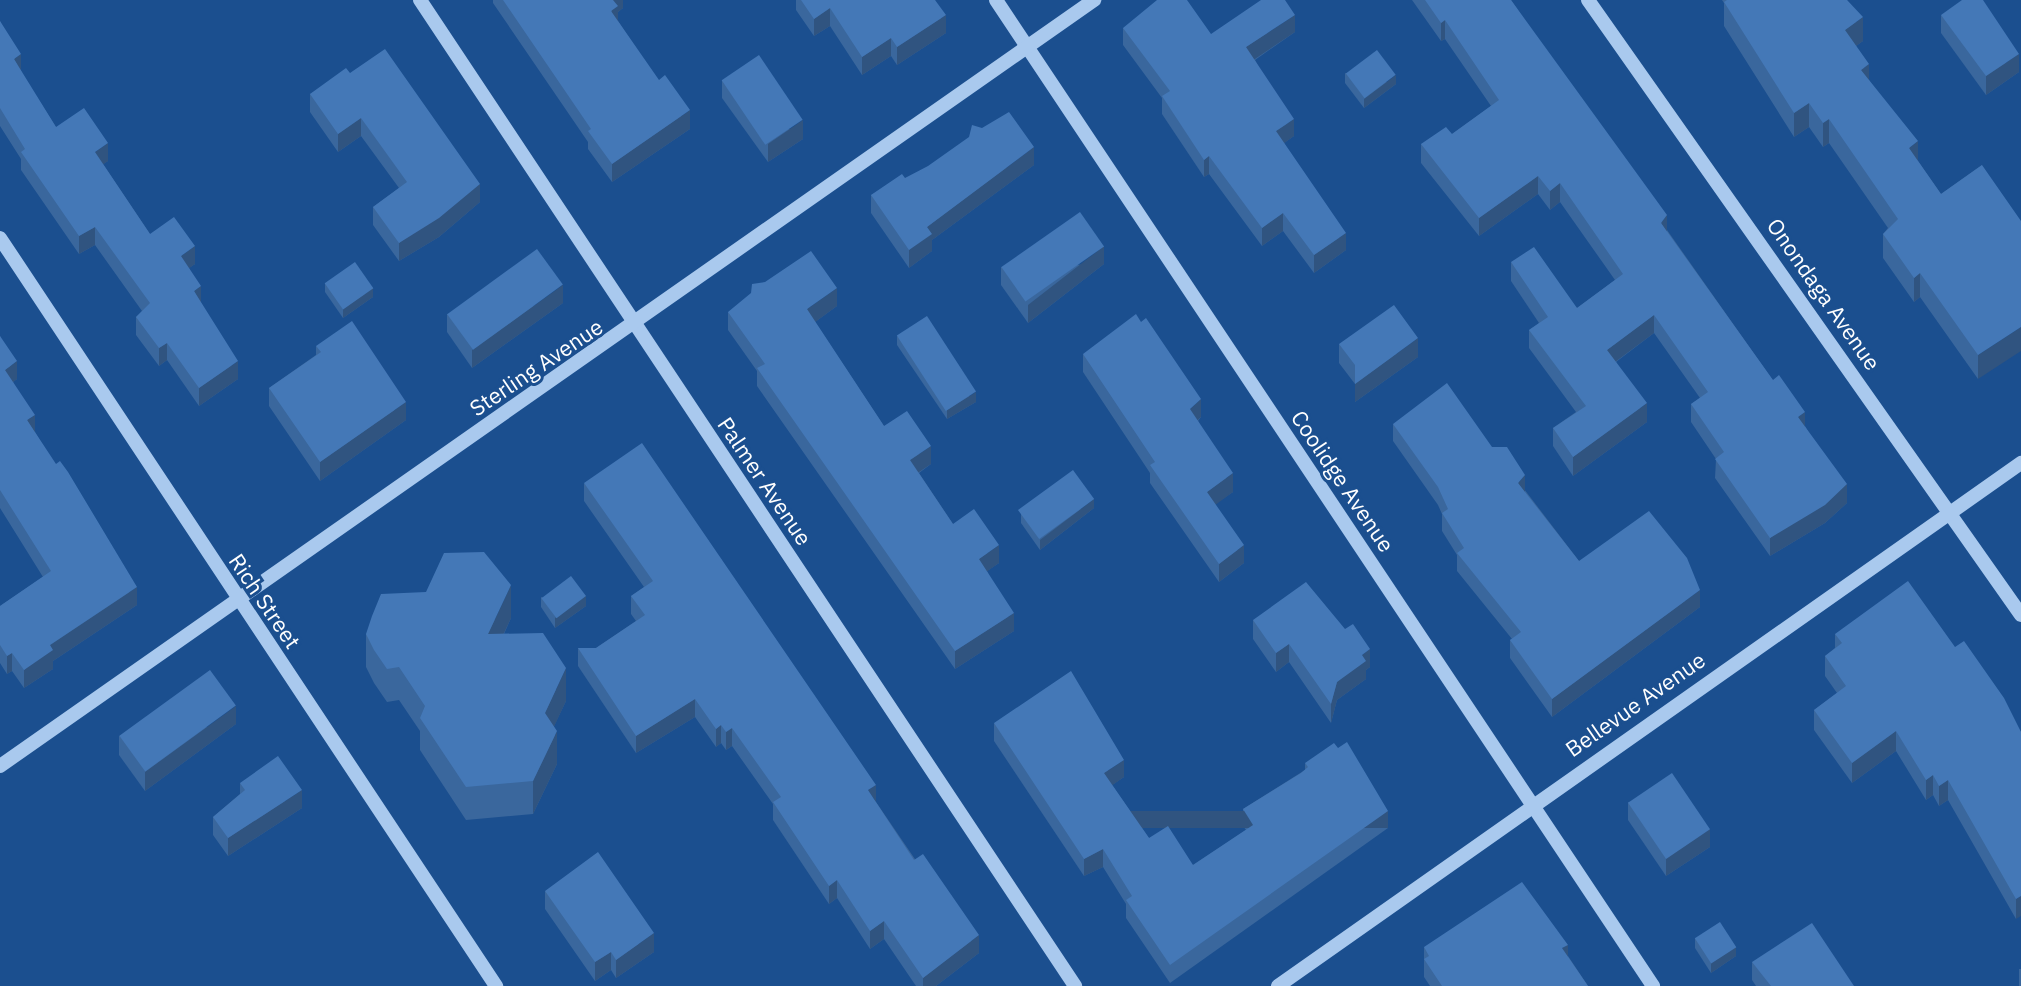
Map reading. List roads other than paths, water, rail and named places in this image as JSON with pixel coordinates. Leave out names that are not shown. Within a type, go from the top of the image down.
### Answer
[{"type":"street","name":"Palmer Avenue","points":[[420,0],[1075,986]]},
{"type":"street","name":"Coolidge Avenue","points":[[996,0],[1653,986]]},
{"type":"street","name":"Sterling Avenue","points":[[0,766],[237,599],[636,326],[1094,0]]},
{"type":"street","name":"Onondaga Avenue","points":[[1588,0],[1950,509],[2021,615]]},
{"type":"street","name":"Rich Street","points":[[0,238],[496,986]]},
{"type":"street","name":"Bellevue Avenue","points":[[1278,986],[1950,509],[2021,463]]}]
